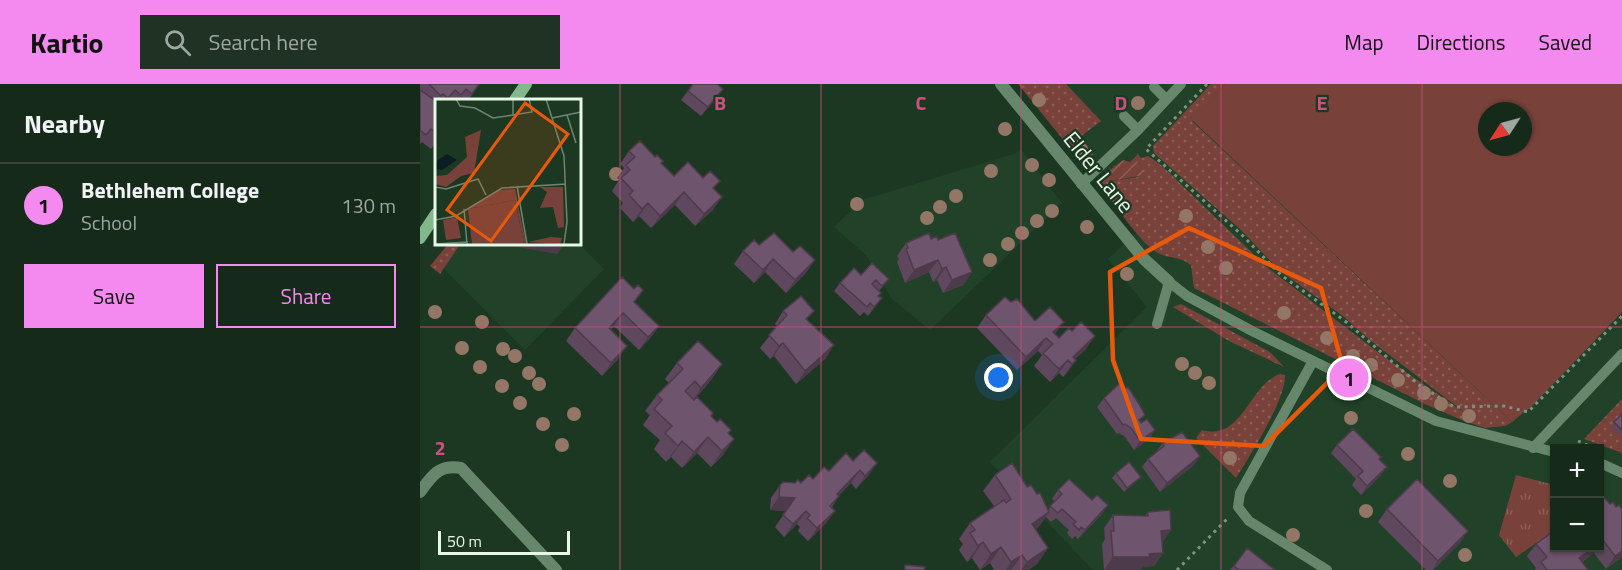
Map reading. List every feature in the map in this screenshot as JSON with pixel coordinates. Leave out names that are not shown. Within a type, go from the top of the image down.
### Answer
[{"type":"main road","points":[[516,99],[526,84]]},
{"type":"main road","points":[[420,238],[435,216]]},
{"type":"street","name":"Elder Lane","points":[[1001,84],[1081,184],[1144,258],[1169,282]]},
{"type":"street","points":[[420,492],[436,470],[449,466],[461,468],[556,570]]},
{"type":"lane","points":[[1081,184],[1138,130],[1180,84]]},
{"type":"lane","points":[[1154,87],[1166,99]]},
{"type":"lane","points":[[1125,116],[1138,130]]},
{"type":"lane","points":[[1157,324],[1169,282],[1211,309],[1436,421],[1550,451]]},
{"type":"lane","points":[[1533,448],[1622,354]]},
{"type":"lane","points":[[1313,361],[1240,493],[1238,507],[1249,520],[1327,570]]},
{"type":"lane","points":[[1604,465],[1622,473]]},
{"type":"path","points":[[1207,84],[1146,149],[1243,236],[1281,275],[1346,321],[1418,384],[1454,407],[1504,406],[1528,412],[1622,316]]},
{"type":"path","points":[[1578,441],[1585,444]]},
{"type":"path","points":[[1178,570],[1238,507]]},
{"type":"highlighted area","points":[[1189,228],[1321,288],[1343,367],[1264,446],[1141,439],[1113,360],[1110,272]]},
{"type":"shaded area","points":[[1036,84],[1622,84],[1622,570],[1093,570],[990,462],[1147,307],[1108,259],[1146,224]]},
{"type":"shaded area","points":[[1021,149],[1062,203],[930,330],[891,298],[866,255],[834,227],[862,200],[1014,154]]},
{"type":"shaded area","points":[[460,244],[579,244],[604,269],[525,350],[443,268]]},
{"type":"green space","points":[[1018,84],[1066,84],[1101,121],[1080,137],[1094,154],[1082,163]]},
{"type":"green space","points":[[1211,84],[1226,84],[1192,121],[1512,422],[1505,426],[1485,428],[1425,404],[1194,288],[1191,265],[1183,260],[1165,256],[1148,246],[1101,187],[1104,174],[1112,181],[1138,177],[1141,165],[1134,158],[1138,154],[1141,158],[1148,156],[1161,165],[1268,268],[1383,356],[1472,418],[1371,341],[1343,316],[1280,271],[1241,230],[1154,153],[1153,146]]},
{"type":"green space","points":[[1226,84],[1622,84],[1622,312],[1532,406],[1512,422],[1192,120]]},
{"type":"green space","points":[[1134,158],[1141,165],[1144,175],[1111,181],[1104,174],[1123,160],[1130,162]]},
{"type":"green space","points":[[448,244],[460,244],[440,274],[430,266]]},
{"type":"green space","points":[[1181,304],[1270,352],[1284,367],[1229,341],[1173,307]]},
{"type":"green space","points":[[1280,374],[1285,375],[1280,398],[1236,478],[1196,438],[1202,430],[1216,431],[1227,428],[1244,411],[1260,389]]},
{"type":"green space","points":[[1622,399],[1622,453],[1604,446],[1604,444],[1584,439]]},
{"type":"green space","points":[[1516,475],[1550,484],[1550,534],[1516,557],[1499,535]]},
{"type":"building","points":[[429,84],[479,84],[472,94],[466,89],[461,95],[455,90],[448,98],[443,94],[441,96]]},
{"type":"building","points":[[693,84],[717,84],[723,89],[708,107],[688,91]]},
{"type":"building","points":[[420,90],[435,100],[435,132],[431,129],[426,135],[420,130]]},
{"type":"building","points":[[640,141],[655,157],[657,155],[663,161],[661,163],[674,176],[688,162],[703,178],[710,171],[720,181],[713,188],[722,197],[704,214],[684,192],[660,216],[648,203],[642,209],[629,195],[633,191],[621,178],[630,170],[626,165],[635,157],[629,151]]},
{"type":"building","points":[[774,233],[793,252],[800,246],[815,260],[795,280],[773,259],[763,270],[743,251],[754,240],[759,245]]},
{"type":"building","points":[[929,233],[931,239],[937,236],[938,240],[955,233],[972,272],[952,280],[946,267],[942,269],[938,260],[914,270],[906,243]]},
{"type":"building","points":[[872,263],[889,279],[882,286],[876,280],[872,284],[881,293],[878,296],[882,298],[874,307],[870,303],[867,307],[840,283],[854,268],[861,275]]},
{"type":"building","points":[[622,277],[634,289],[638,285],[643,290],[634,302],[659,326],[648,337],[623,313],[609,328],[627,346],[611,363],[575,328]]},
{"type":"building","points":[[801,296],[814,311],[806,319],[834,345],[805,371],[783,343],[779,346],[769,335],[787,315],[783,311]]},
{"type":"building","points":[[1005,297],[1011,302],[1017,299],[1035,321],[1050,307],[1064,322],[1053,332],[1059,338],[1069,328],[1072,331],[1081,322],[1095,336],[1073,357],[1076,360],[1072,364],[1068,360],[1059,369],[1043,353],[1053,344],[1046,338],[1026,357],[986,315]]},
{"type":"building","points":[[698,341],[722,364],[701,388],[695,381],[685,391],[694,400],[697,397],[713,413],[711,416],[717,422],[720,419],[731,430],[728,433],[734,439],[722,451],[708,437],[694,452],[682,441],[678,446],[665,433],[672,426],[654,409],[662,400],[657,395],[683,369],[677,363]]},
{"type":"building","points":[[1120,383],[1124,389],[1128,387],[1145,415],[1139,420],[1141,423],[1147,419],[1155,430],[1140,441],[1131,428],[1123,425],[1104,398]]},
{"type":"building","points":[[1622,414],[1622,430],[1614,422]]},
{"type":"building","points":[[1353,429],[1381,457],[1379,459],[1387,467],[1367,486],[1358,476],[1363,471],[1337,445]]},
{"type":"building","points":[[1182,432],[1200,456],[1167,483],[1148,459],[1164,446],[1162,444]]},
{"type":"building","points":[[864,450],[877,463],[865,476],[860,470],[837,494],[839,496],[830,506],[835,511],[817,528],[807,518],[810,515],[806,511],[793,524],[783,515],[795,498],[779,497],[780,485],[783,482],[795,483],[798,480],[801,483],[809,475],[813,479],[824,467],[829,471],[846,453],[853,461]]},
{"type":"building","points":[[1129,462],[1141,477],[1127,488],[1116,473]]},
{"type":"building","points":[[1012,463],[1027,487],[1031,485],[1037,494],[1040,493],[1049,512],[1032,524],[1048,548],[1027,562],[1022,555],[1011,562],[1001,547],[991,554],[983,542],[978,546],[970,533],[975,530],[970,523],[1004,500],[1006,503],[1011,499],[995,475]]},
{"type":"building","points":[[1069,479],[1092,500],[1097,495],[1108,505],[1085,530],[1081,527],[1079,530],[1073,524],[1076,522],[1062,509],[1058,513],[1050,506],[1062,494],[1058,490]]},
{"type":"building","points":[[1417,479],[1468,531],[1438,561],[1387,509]]},
{"type":"building","points":[[1604,497],[1610,504],[1613,502],[1616,507],[1619,505],[1622,509],[1622,551],[1615,556],[1604,541]]},
{"type":"building","points":[[1170,510],[1171,530],[1161,531],[1163,553],[1149,554],[1150,557],[1113,557],[1111,531],[1114,531],[1113,515],[1148,516],[1148,512]]},
{"type":"building","points":[[1550,534],[1550,552],[1587,552],[1579,558],[1588,570],[1547,570],[1541,562],[1547,557],[1536,544]]},
{"type":"building","points":[[1247,548],[1275,570],[1239,570],[1234,566]]},
{"type":"building","points":[[905,565],[925,567],[924,570],[905,570]]},
{"type":"place","name":"Bethlehem College","points":[[1349,378]]}]
